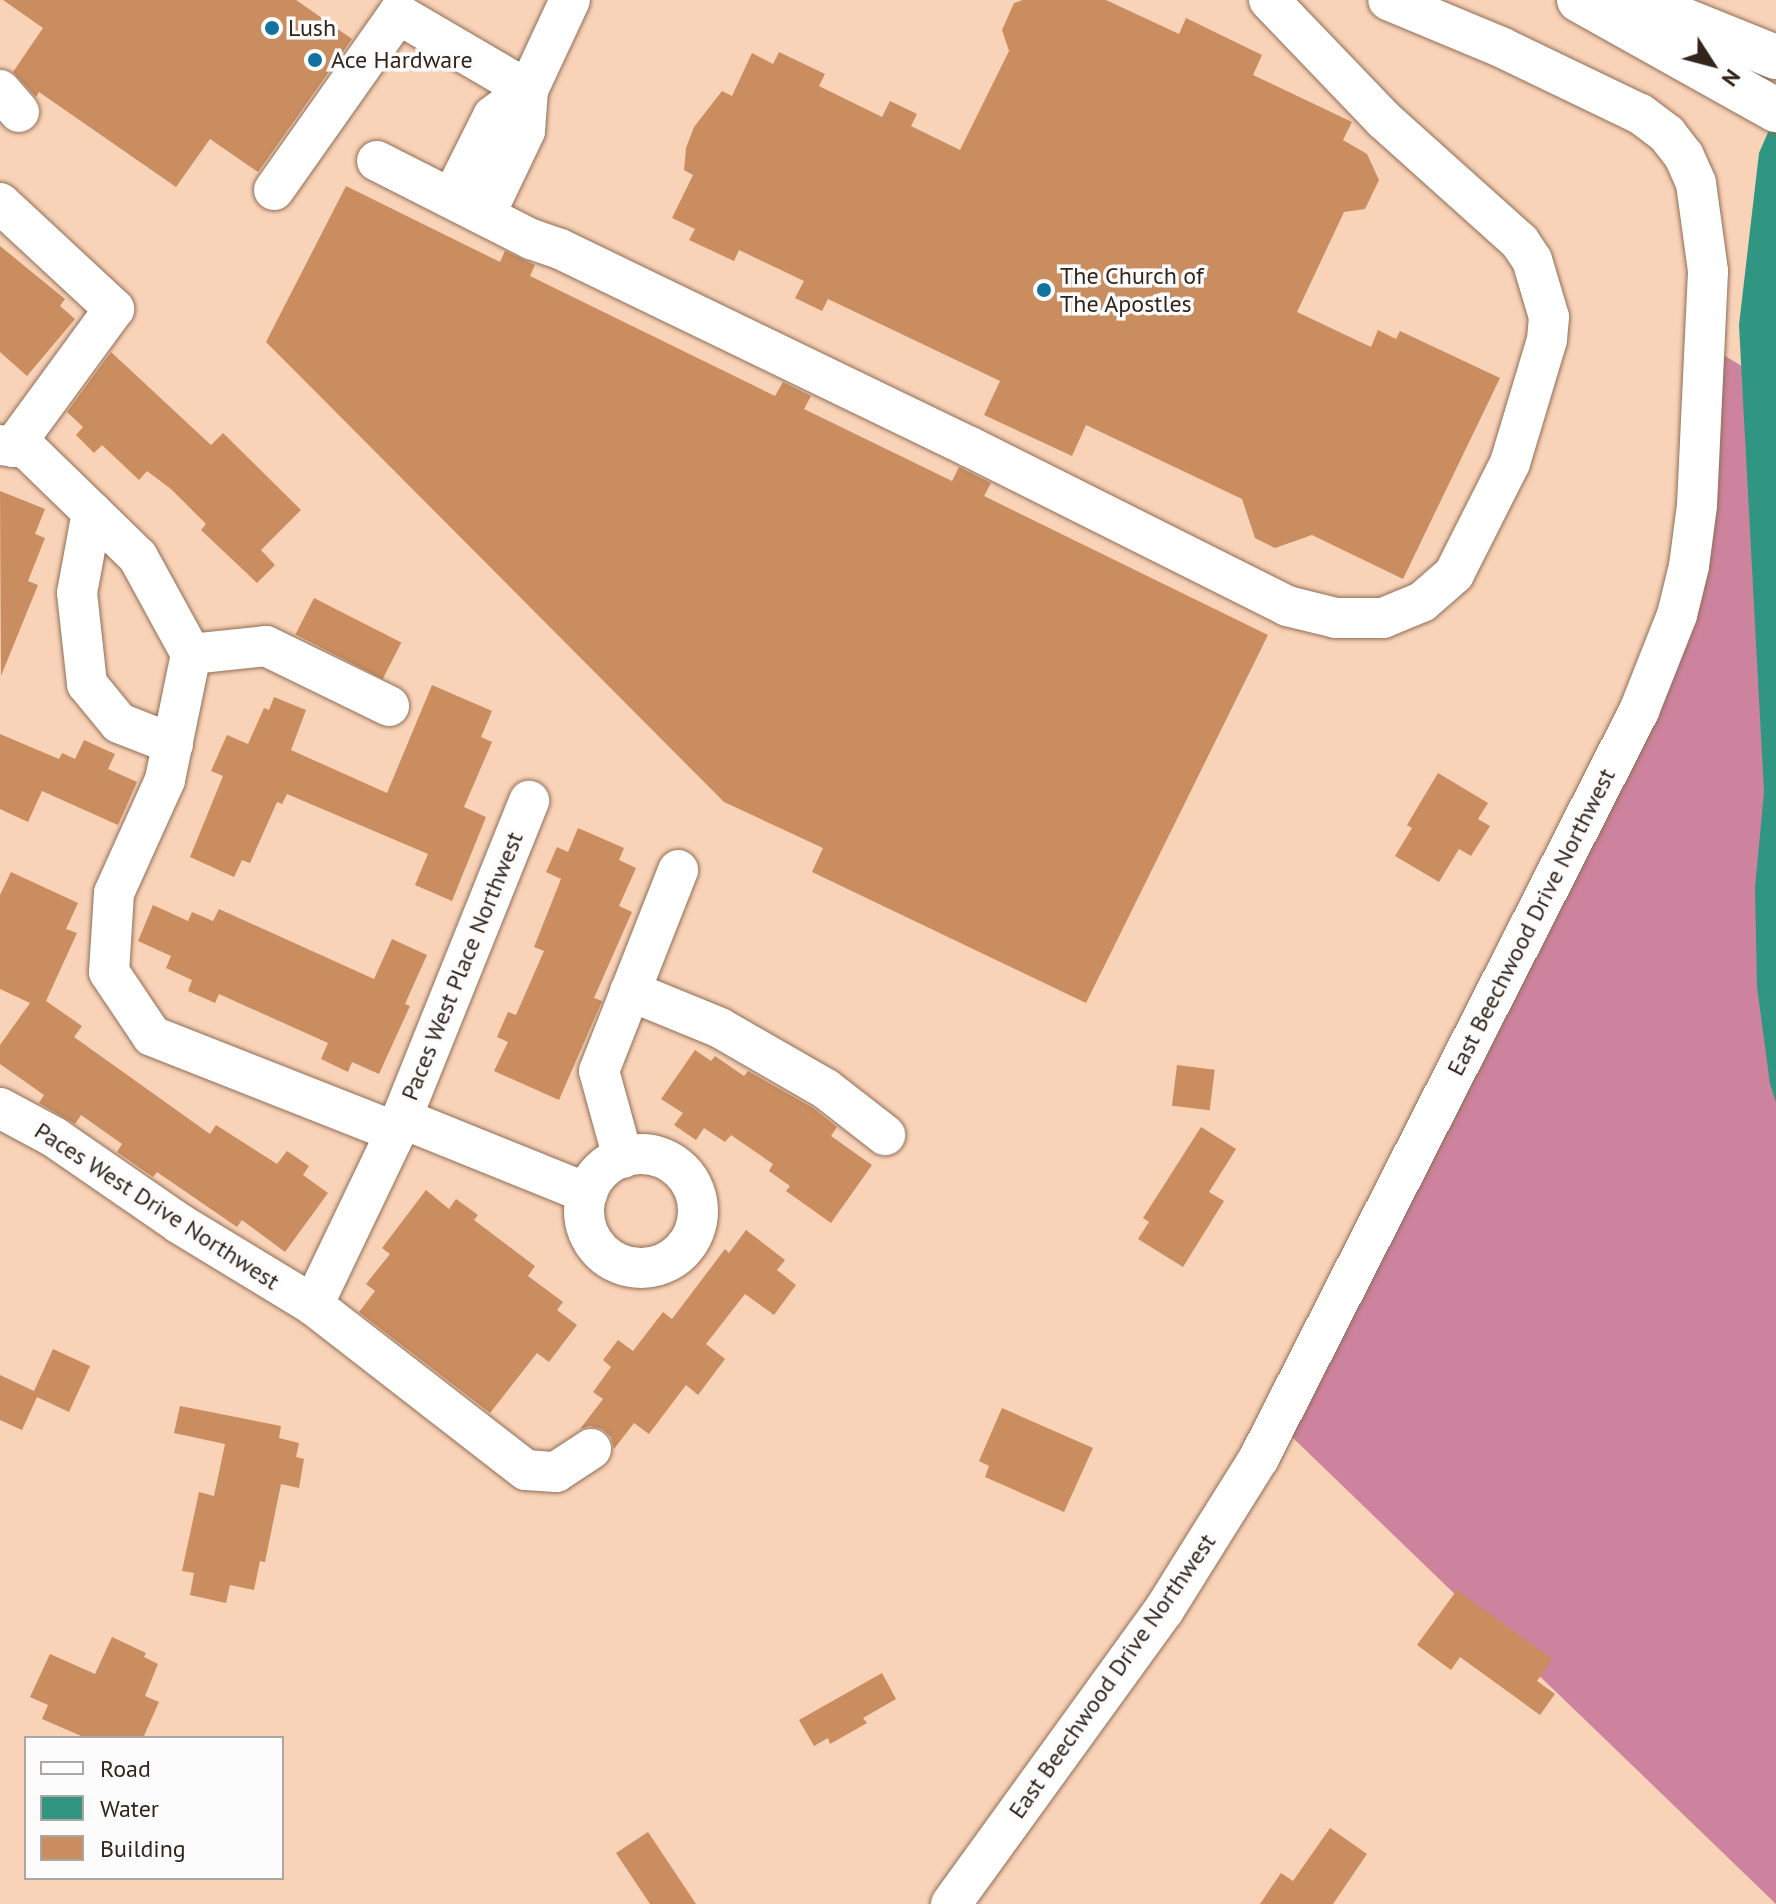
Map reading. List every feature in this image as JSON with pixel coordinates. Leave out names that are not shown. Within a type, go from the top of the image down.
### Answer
[{"type":"main road","points":[[1579,0],[1760,102]]},
{"type":"main road","points":[[1634,0],[1770,54]]},
{"type":"street","points":[[560,249],[540,234],[522,207],[525,131],[528,90],[570,0]]},
{"type":"street","points":[[377,161],[1287,606],[1336,618],[1383,618],[1422,602],[1448,581],[1498,493],[1547,340],[1549,317],[1532,260],[1520,242],[1384,120],[1269,0]]},
{"type":"street","name":"East Beechwood Drive Northwest","points":[[951,1904],[1164,1610],[1259,1458],[1639,711],[1677,615],[1689,566],[1697,505],[1708,271],[1696,183],[1684,156],[1667,134],[1640,114],[1501,47],[1388,0]]},
{"type":"street","points":[[274,190],[398,14],[528,90]]},
{"type":"street","points":[[469,205],[493,116],[528,90]]},
{"type":"street","points":[[469,205],[525,131]]},
{"type":"street","points":[[0,203],[114,309],[6,446]]},
{"type":"street","points":[[6,446],[26,448],[138,557],[191,654],[165,780],[114,893],[109,972],[152,1036],[587,1193]]},
{"type":"street","points":[[92,512],[77,593],[87,684],[119,723],[173,744]]},
{"type":"street","points":[[191,654],[266,646],[389,706]]},
{"type":"street","name":"Paces West Place Northwest","points":[[398,1125],[529,801]]},
{"type":"street","points":[[623,1158],[599,1071],[678,870]]},
{"type":"street","points":[[630,991],[720,1028],[826,1089],[885,1135]]},
{"type":"street","name":"Paces West Drive Northwest","points":[[0,1108],[54,1137],[180,1224],[313,1305],[526,1470],[556,1472],[591,1449]]},
{"type":"street","points":[[313,1305],[398,1125]]},
{"type":"street","points":[[644,1154],[659,1157],[684,1173],[692,1186],[698,1215],[688,1243],[679,1254],[666,1262],[637,1268],[609,1259],[598,1249],[585,1223],[587,1193],[603,1168],[623,1158],[644,1154]]},
{"type":"shaded area","points":[[1713,349],[1776,386],[1776,1904],[1265,1411],[1595,766],[1691,539]]},
{"type":"water","points":[[1776,114],[1776,1102],[1770,1084],[1757,987],[1755,888],[1764,792],[1739,325],[1759,153]]},
{"type":"building","points":[[3,0],[296,0],[352,39],[258,172],[210,139],[176,187],[39,92],[36,97],[13,72],[43,28]]},
{"type":"building","name":"The Church of The Apostles","points":[[1023,0],[1106,0],[1179,34],[1186,18],[1262,55],[1253,75],[1352,122],[1343,140],[1367,154],[1379,180],[1365,209],[1344,212],[1297,312],[1371,347],[1378,330],[1396,339],[1400,331],[1500,378],[1403,579],[1312,535],[1275,548],[1255,538],[1242,499],[1086,425],[1072,456],[984,415],[1000,381],[828,299],[822,311],[795,298],[804,281],[739,250],[734,261],[689,240],[695,229],[672,218],[693,175],[684,170],[686,148],[694,127],[722,91],[732,96],[752,53],[773,64],[779,52],[825,74],[819,86],[882,117],[890,101],[917,114],[911,126],[960,150],[1009,51],[1002,30],[1014,3]]},
{"type":"building","points":[[346,186],[500,262],[505,251],[535,265],[530,276],[775,396],[783,382],[811,396],[804,409],[952,481],[959,467],[991,483],[984,496],[1268,635],[1086,1003],[812,872],[823,848],[724,802],[266,342]]},
{"type":"building","points":[[0,246],[65,299],[60,306],[75,319],[27,376],[0,352]]},
{"type":"building","points":[[111,352],[211,445],[223,433],[301,510],[261,550],[275,565],[257,583],[201,530],[206,524],[171,489],[147,471],[139,480],[102,445],[94,453],[76,435],[83,427],[67,412]]},
{"type":"building","points":[[0,491],[45,509],[35,534],[45,538],[28,581],[38,585],[1,676]]},
{"type":"building","points":[[314,598],[401,642],[383,679],[295,635]]},
{"type":"building","points":[[432,685],[492,711],[481,737],[492,742],[464,807],[486,817],[452,901],[415,885],[428,854],[287,794],[282,804],[277,802],[250,863],[242,860],[234,877],[190,857],[223,776],[211,771],[227,735],[248,744],[264,708],[269,710],[274,697],[306,710],[291,750],[387,793]]},
{"type":"building","points":[[0,734],[59,759],[62,753],[75,759],[84,740],[115,754],[108,769],[137,782],[118,825],[42,791],[28,822],[0,809]]},
{"type":"building","points":[[1438,773],[1488,803],[1478,819],[1490,826],[1471,856],[1459,849],[1439,882],[1395,856],[1412,828],[1407,825]]},
{"type":"building","points":[[578,828],[624,848],[619,860],[636,868],[619,906],[632,912],[594,998],[602,1001],[559,1100],[494,1071],[508,1042],[497,1037],[508,1012],[516,1015],[544,951],[534,947],[561,879],[546,872],[557,847],[568,852]]},
{"type":"building","points":[[11,872],[78,903],[66,929],[77,933],[46,1001],[82,1026],[74,1037],[210,1134],[216,1125],[277,1164],[287,1151],[309,1166],[303,1175],[328,1193],[285,1252],[242,1220],[237,1227],[157,1172],[153,1177],[117,1152],[122,1144],[81,1115],[75,1124],[39,1103],[44,1095],[0,1064],[0,1045],[30,1003],[0,989],[0,895]]},
{"type":"building","points":[[153,905],[188,921],[192,912],[213,921],[219,909],[374,979],[392,939],[427,955],[405,1004],[410,1006],[379,1074],[352,1062],[348,1072],[321,1059],[328,1043],[219,994],[215,1003],[188,991],[192,980],[166,968],[171,956],[138,941]]},
{"type":"building","points":[[695,1050],[711,1061],[715,1056],[744,1076],[748,1071],[813,1108],[837,1127],[831,1136],[872,1165],[831,1223],[786,1191],[790,1186],[769,1171],[773,1164],[731,1135],[725,1142],[704,1128],[696,1140],[674,1125],[683,1113],[661,1099]]},
{"type":"building","points":[[1177,1065],[1215,1070],[1210,1110],[1172,1106]]},
{"type":"building","points":[[1201,1127],[1236,1149],[1209,1192],[1224,1201],[1183,1267],[1138,1239],[1149,1222],[1143,1218]]},
{"type":"building","points":[[426,1190],[449,1209],[456,1199],[478,1215],[474,1220],[535,1266],[528,1276],[563,1302],[557,1310],[577,1325],[549,1362],[537,1353],[490,1413],[359,1312],[375,1291],[366,1284],[390,1254],[382,1248]]},
{"type":"building","points":[[746,1230],[785,1260],[777,1270],[796,1285],[774,1315],[745,1294],[706,1344],[725,1359],[698,1395],[686,1385],[649,1434],[634,1423],[614,1449],[611,1437],[602,1429],[590,1426],[580,1429],[603,1399],[593,1392],[611,1367],[603,1360],[618,1340],[633,1351],[663,1312],[672,1319],[725,1249],[729,1253]]},
{"type":"building","points":[[53,1349],[90,1366],[69,1412],[37,1397],[22,1430],[0,1420],[0,1375],[34,1391]]},
{"type":"building","points":[[180,1406],[281,1426],[279,1438],[299,1443],[296,1457],[304,1459],[299,1488],[281,1484],[265,1562],[260,1561],[254,1590],[230,1585],[226,1603],[190,1595],[194,1573],[182,1571],[199,1492],[214,1496],[225,1444],[174,1433]]},
{"type":"building","points":[[1002,1408],[1093,1448],[1064,1512],[985,1477],[989,1466],[979,1461]]},
{"type":"building","points":[[1457,1590],[1552,1659],[1537,1681],[1555,1694],[1540,1715],[1460,1657],[1451,1670],[1417,1645]]},
{"type":"building","points":[[112,1637],[146,1653],[144,1657],[158,1664],[145,1696],[159,1702],[144,1736],[81,1736],[42,1719],[48,1705],[30,1697],[50,1654],[95,1674]]},
{"type":"building","points":[[882,1673],[896,1699],[863,1718],[867,1723],[830,1744],[828,1738],[814,1746],[799,1720]]},
{"type":"building","points":[[1330,1828],[1367,1854],[1333,1904],[1260,1904],[1281,1873],[1293,1881]]},
{"type":"building","points":[[648,1832],[696,1904],[650,1904],[616,1853]]},
{"type":"place","name":"Lush","points":[[272,28]]},
{"type":"place","name":"Ace Hardware","points":[[315,60]]},
{"type":"place","name":"The Church of The Apostles","points":[[1044,290]]}]
